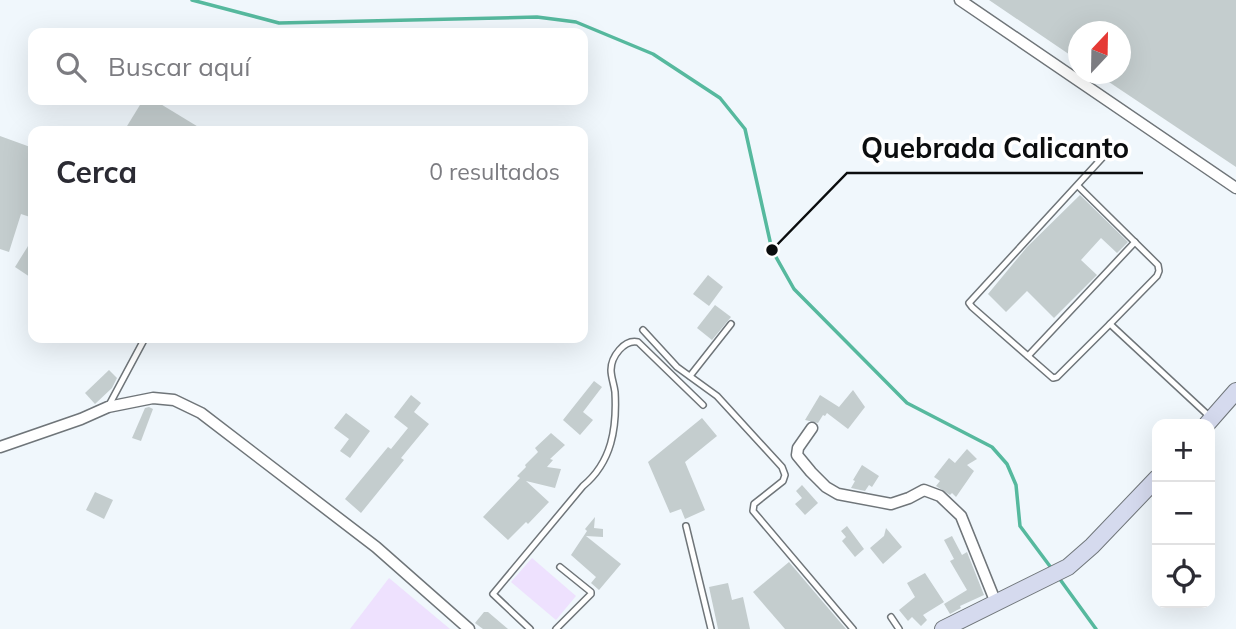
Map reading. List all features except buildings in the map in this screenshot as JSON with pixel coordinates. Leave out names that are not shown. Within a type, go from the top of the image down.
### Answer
[{"type":"street","points":[[960,0],[1236,188]]},
{"type":"street","points":[[1211,419],[1236,391]]},
{"type":"street","points":[[0,447],[108,407],[153,398],[174,400],[201,413],[376,547],[469,629]]},
{"type":"street","points":[[812,428],[798,447],[797,455],[818,480],[838,494],[891,504],[909,498],[920,490],[928,490],[949,503],[965,524],[996,603]]},
{"type":"street","points":[[943,629],[1068,568],[1153,482]]},
{"type":"lane","points":[[1079,186],[1158,265],[1159,271],[1110,324],[1053,378],[969,303],[1114,145]]},
{"type":"lane","points":[[1028,356],[1135,242]]},
{"type":"lane","points":[[690,376],[731,324]]},
{"type":"lane","points":[[1110,324],[1207,419]]},
{"type":"lane","points":[[643,330],[677,367],[717,396],[784,471],[783,481],[754,505],[753,511],[853,629]]},
{"type":"lane","points":[[530,629],[493,594],[583,486],[598,474],[604,463],[616,412],[615,386],[611,372],[616,354],[626,344],[638,342],[703,405]]},
{"type":"lane","points":[[108,407],[142,343]]},
{"type":"lane","points":[[686,526],[711,629]]},
{"type":"lane","points":[[556,629],[590,597],[591,592],[560,567]]},
{"type":"lane","points":[[891,617],[899,629]]},
{"type":"shaded area","points":[[532,558],[576,596],[556,620],[511,582]]},
{"type":"shaded area","points":[[389,578],[450,629],[350,629]]},
{"type":"waterway","points":[[192,0],[279,23],[537,17],[576,22],[653,54],[720,98],[745,129],[772,250],[794,289],[907,403],[992,447],[1007,464],[1016,485],[1020,526],[1052,569]]},
{"type":"waterway","points":[[1059,578],[1096,629]]},
{"type":"place","name":"Quebrada Calicanto","points":[[772,250]]}]
